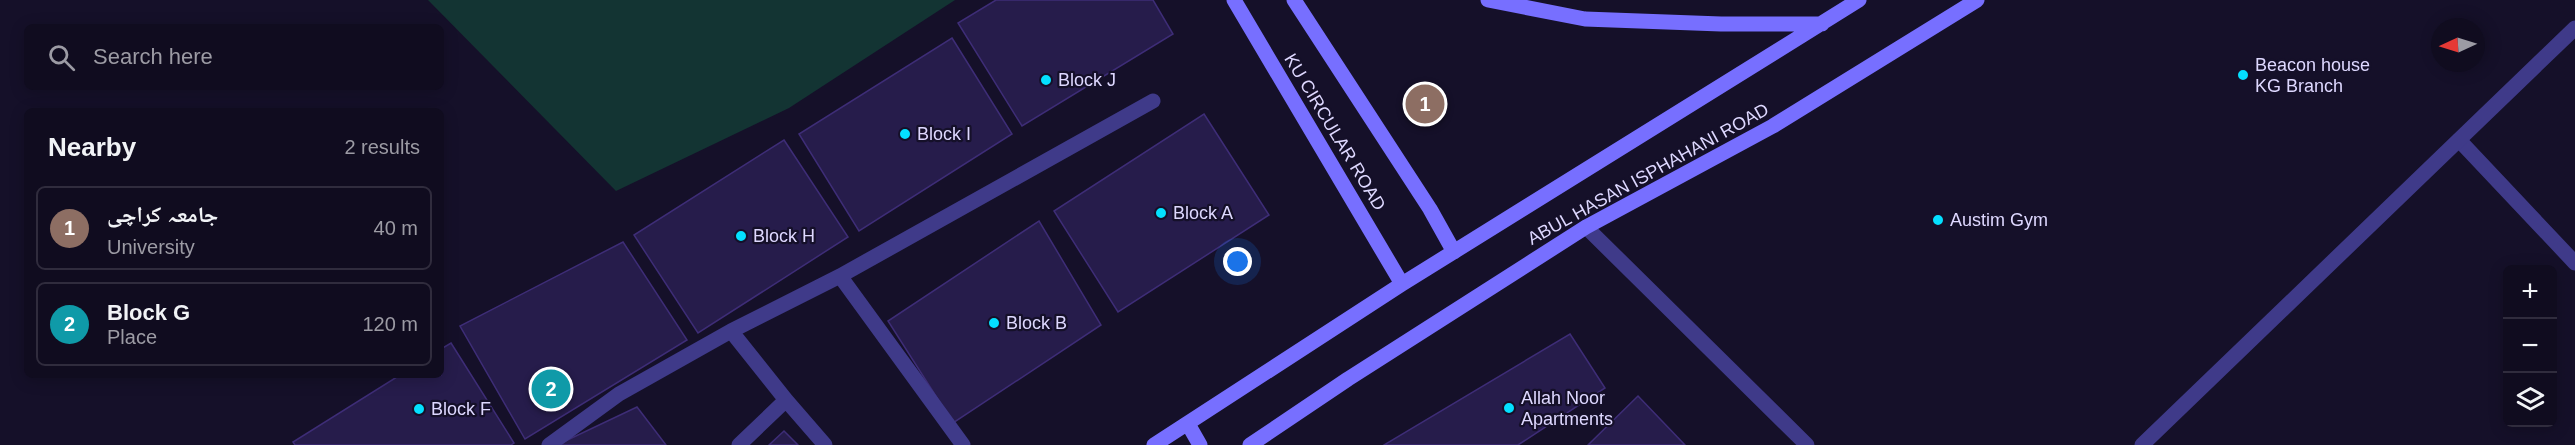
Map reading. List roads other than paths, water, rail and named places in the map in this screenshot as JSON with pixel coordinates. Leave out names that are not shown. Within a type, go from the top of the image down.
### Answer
[{"type":"main road","name":"KU CIRCULAR ROAD","points":[[1234,0],[1402,284]]},
{"type":"main road","name":"KU CIRCULAR ROAD","points":[[1294,0],[1430,209],[1454,252]]},
{"type":"main road","points":[[1488,0],[1585,19],[1721,24],[1822,24]]},
{"type":"main road","name":"ABUL HASAN ISPHAHANI ROAD","points":[[1154,445],[1402,284],[1859,0]]},
{"type":"main road","name":"ABUL HASAN ISPHAHANI ROAD","points":[[1250,445],[1348,379],[1586,227],[1773,126],[1977,0]]},
{"type":"main road","points":[[1188,424],[1200,445]]},
{"type":"street","points":[[2142,445],[2575,28]]},
{"type":"street","points":[[549,445],[619,394],[731,331],[840,276],[1153,101]]},
{"type":"street","points":[[2459,140],[2575,263]]},
{"type":"street","points":[[1586,227],[1807,445]]},
{"type":"street","points":[[840,276],[963,445]]},
{"type":"street","points":[[731,331],[825,445]]},
{"type":"street","points":[[739,445],[786,400]]},
{"type":"place","name":"Beacon house KG Branch","points":[[2243,75]]},
{"type":"place","name":"Block J","points":[[1046,80]]},
{"type":"place","name":"جامعہ کراچی","points":[[1425,104]]},
{"type":"place","name":"Block I","points":[[905,134]]},
{"type":"place","name":"Block A","points":[[1161,213]]},
{"type":"place","name":"Austim Gym","points":[[1938,220]]},
{"type":"place","name":"Block H","points":[[741,236]]},
{"type":"place","name":"Block B","points":[[994,323]]},
{"type":"place","name":"Block G","points":[[551,389]]},
{"type":"place","name":"Allah Noor Apartments","points":[[1509,408]]},
{"type":"place","name":"Block F","points":[[419,409]]}]
